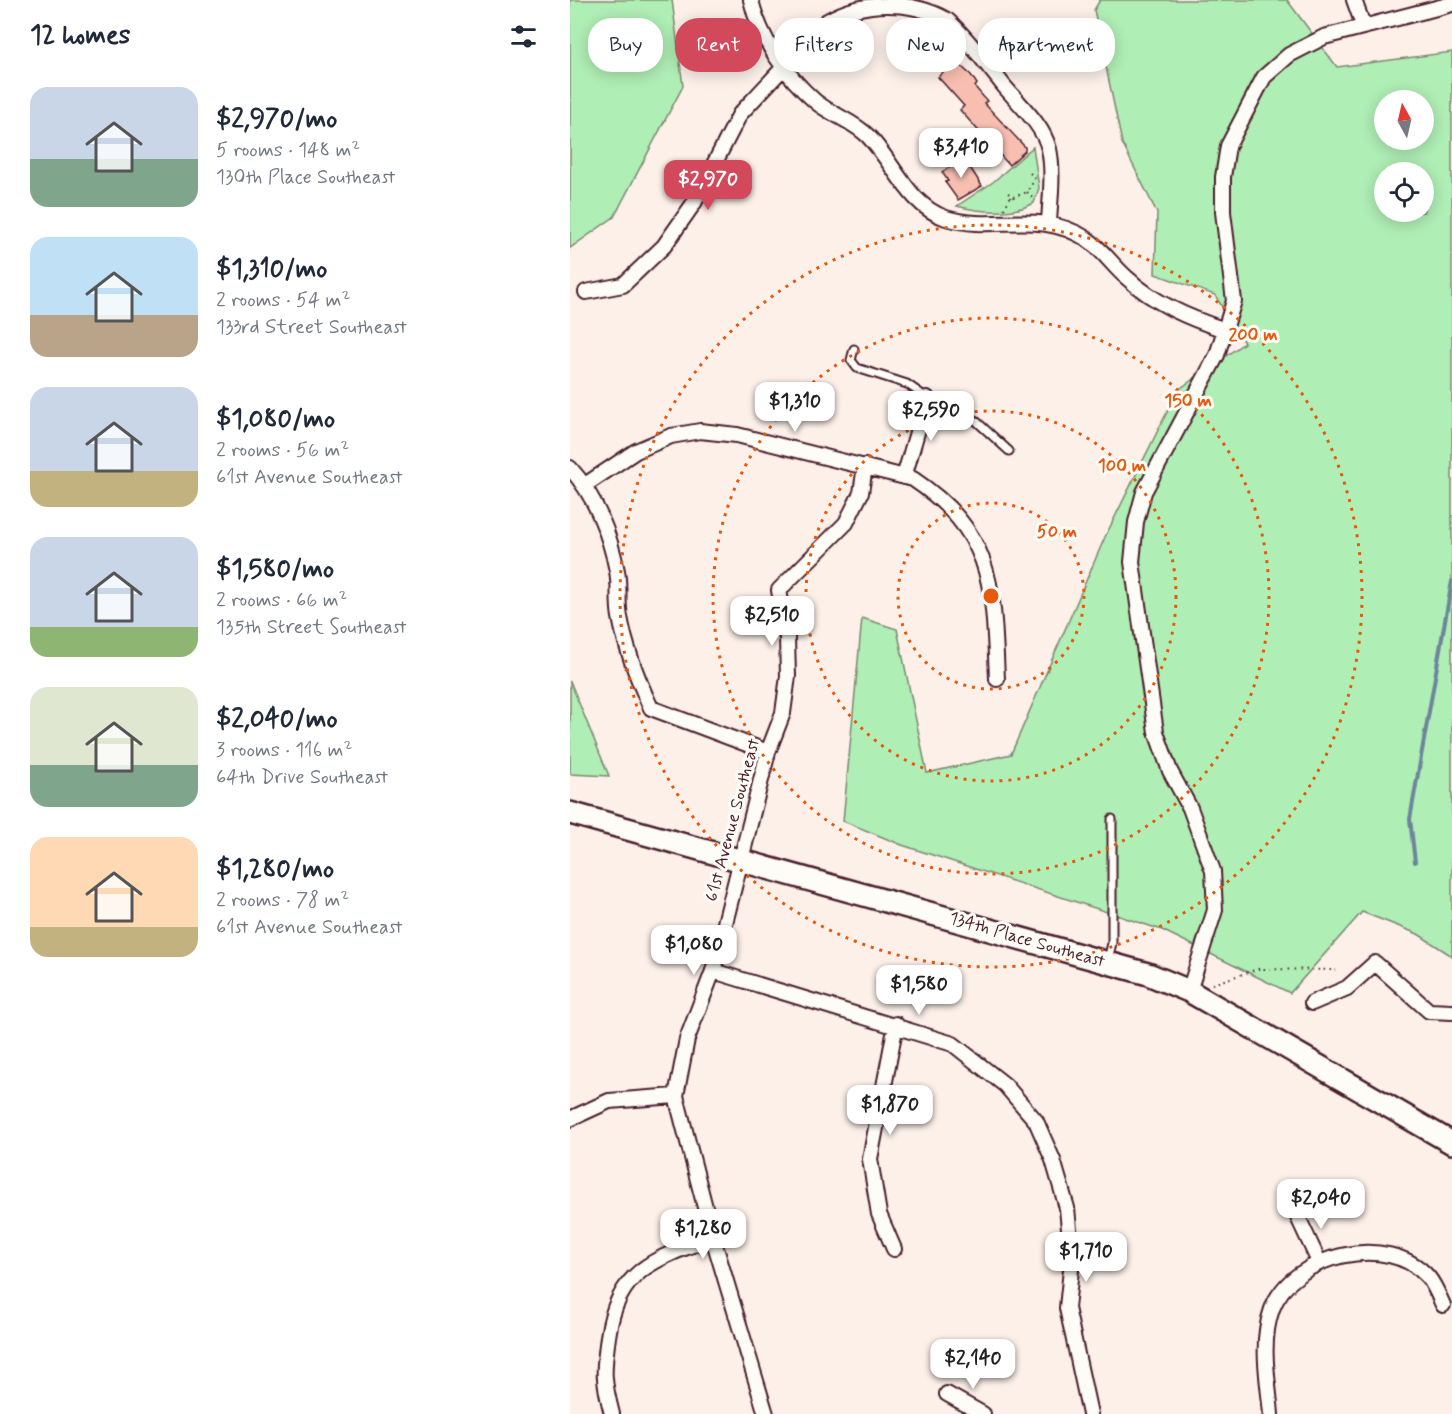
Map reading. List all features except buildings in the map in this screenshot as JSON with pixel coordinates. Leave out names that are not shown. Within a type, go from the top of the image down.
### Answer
[{"type":"main road","name":"134th Place Southeast","points":[[570,813],[1148,974],[1189,991],[1452,1143]]},
{"type":"street","points":[[751,0],[774,53]]},
{"type":"street","points":[[1354,0],[1363,25]]},
{"type":"street","points":[[832,18],[864,3],[885,1],[908,3],[927,9],[947,20],[1038,126],[1048,147],[1051,166],[1049,223]]},
{"type":"street","points":[[1189,991],[1215,910],[1213,871],[1190,808],[1170,771],[1156,732],[1132,562],[1136,522],[1144,492],[1217,355],[1234,301],[1223,212],[1223,177],[1228,146],[1264,77],[1298,50],[1324,37],[1363,25],[1452,4]]},
{"type":"street","points":[[586,292],[623,285],[664,246],[694,203],[740,114],[781,72]]},
{"type":"street","points":[[789,72],[817,102],[867,134],[921,203],[943,217],[967,224],[1018,220],[1049,223],[1088,239],[1127,279],[1161,304],[1190,318],[1225,330]]},
{"type":"street","points":[[904,477],[927,398]]},
{"type":"street","points":[[585,484],[636,451],[670,436],[700,431],[737,435],[904,477],[934,494],[966,526],[979,548],[988,580],[995,626],[997,679]]},
{"type":"street","name":"61st Avenue Southeast","points":[[766,1414],[713,1238],[676,1096],[687,1039],[713,971],[768,752],[783,713],[788,676],[787,638],[779,590],[846,523],[861,493],[865,466]]},
{"type":"street","points":[[570,468],[585,484],[602,523],[617,572],[619,615],[633,670],[651,708],[768,752]]},
{"type":"street","points":[[1312,1003],[1347,988],[1375,963],[1429,1011],[1452,1012]]},
{"type":"street","points":[[713,971],[896,1024],[954,1044],[1005,1085],[1036,1121],[1053,1160],[1067,1208],[1072,1260],[1067,1308],[1090,1414]]},
{"type":"street","points":[[894,1249],[879,1214],[870,1159],[896,1024]]},
{"type":"street","points":[[570,1119],[609,1101],[676,1096]]},
{"type":"street","points":[[1295,1211],[1319,1262]]},
{"type":"street","points":[[612,1414],[602,1376],[611,1312],[625,1284],[654,1261],[713,1238]]},
{"type":"street","points":[[1271,1414],[1264,1344],[1273,1307],[1290,1284],[1319,1262],[1343,1253],[1369,1252],[1404,1260],[1428,1276],[1443,1305]]},
{"type":"street","points":[[947,1394],[983,1414]]},
{"type":"lane","points":[[854,348],[851,360],[857,368],[907,384],[927,398],[975,420],[990,431],[1009,451]]},
{"type":"lane","points":[[1107,963],[1112,943],[1112,819]]},
{"type":"path","points":[[1004,209],[1010,195],[1027,192],[1037,179],[1030,173]]},
{"type":"path","points":[[1027,192],[1035,201]]},
{"type":"path","points":[[1189,991],[1258,969],[1336,970]]},
{"type":"green space","points":[[570,0],[672,0],[675,23],[675,72],[681,72],[683,86],[614,217],[570,248]]},
{"type":"green space","points":[[1100,0],[1287,0],[1337,67],[1452,52],[1452,956],[1418,934],[1362,912],[1290,993],[1162,930],[902,845],[843,821],[862,618],[897,629],[927,773],[1011,754],[1105,537],[1178,390],[1244,343],[1215,295],[1155,274],[1157,213],[1122,143],[1107,72],[1115,72],[1115,18],[1096,18],[1094,10]]},
{"type":"green space","points":[[1033,147],[1039,188],[1034,203],[1006,211],[975,210],[957,206],[993,182]]},
{"type":"green space","points":[[570,681],[609,776],[570,774]]},
{"type":"waterway","points":[[1415,862],[1410,819],[1452,581]]}]
